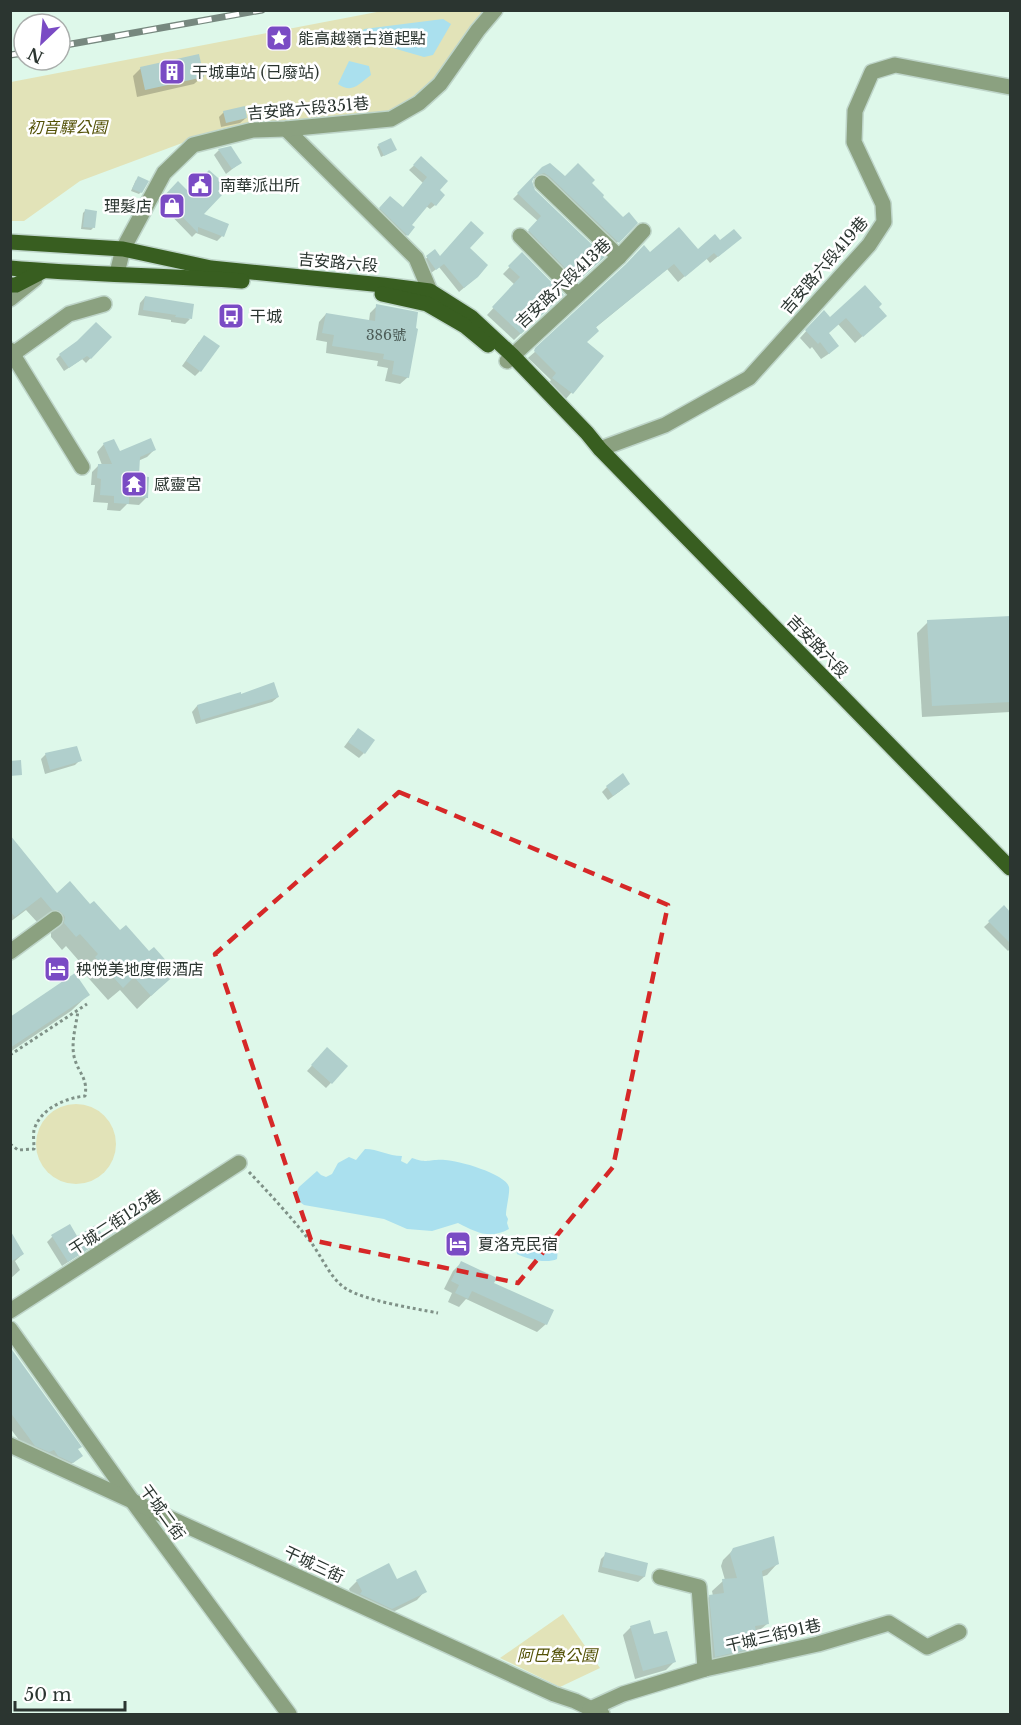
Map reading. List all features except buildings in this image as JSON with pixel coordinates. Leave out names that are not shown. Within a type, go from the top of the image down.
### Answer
[{"type":"main road","points":[[10,236],[32,243]]},
{"type":"main road","name":"吉安路六段","points":[[10,242],[123,249],[211,268],[383,285],[429,297],[471,317],[1011,868]]},
{"type":"main road","name":"吉安路六段","points":[[10,268],[209,279],[429,297]]},
{"type":"main road","points":[[10,285],[16,285],[45,271]]},
{"type":"street","name":"吉安路六段351巷","points":[[117,273],[123,249],[164,173],[193,144],[253,130],[391,119],[418,103],[440,84],[495,10]]},
{"type":"street","name":"吉安路六段419巷","points":[[600,449],[665,425],[749,378],[869,245],[884,222],[883,204],[855,142],[855,111],[872,72],[894,65],[1011,87]]},
{"type":"street","points":[[286,129],[416,258],[429,297]]},
{"type":"street","points":[[542,183],[619,256]]},
{"type":"street","name":"吉安路六段413巷","points":[[509,358],[643,231]]},
{"type":"street","points":[[520,237],[578,295]]},
{"type":"street","points":[[10,299],[45,271]]},
{"type":"street","points":[[82,467],[12,352],[69,314],[104,304]]},
{"type":"street","points":[[10,952],[55,919]]},
{"type":"street","name":"干城二街125巷","points":[[10,1311],[239,1163]]},
{"type":"street","name":"干城二街","points":[[10,1329],[133,1502],[289,1714]]},
{"type":"street","name":"干城三街","points":[[10,1445],[554,1694],[574,1708],[596,1712]]},
{"type":"street","points":[[660,1576],[699,1587],[705,1669]]},
{"type":"street","name":"干城三街91巷","points":[[596,1712],[623,1694],[705,1669],[818,1644],[889,1623],[927,1647],[959,1632]]},
{"type":"path","points":[[10,1055],[87,1004]]},
{"type":"path","points":[[10,1144],[18,1150],[34,1149],[33,1132],[39,1119],[71,1097],[85,1096],[87,1086],[74,1058],[78,1011]]},
{"type":"path","points":[[239,1163],[297,1224],[333,1277],[343,1287],[359,1295],[438,1313]]},
{"type":"highlighted area","points":[[399,792],[668,905],[613,1167],[518,1283],[311,1240],[215,954]]},
{"type":"green space","name":"初音驛公園","points":[[382,11],[490,11],[437,75],[415,95],[390,112],[302,122],[259,121],[220,129],[80,181],[24,221],[11,221],[11,82]]},
{"type":"green space","points":[[68,1104],[84,1104],[105,1115],[116,1136],[116,1152],[105,1173],[84,1184],[68,1184],[54,1178],[42,1166],[36,1152],[36,1136],[42,1122],[54,1110]]},
{"type":"green space","name":"阿巴魯公園","points":[[563,1614],[600,1668],[560,1687],[500,1658]]},
{"type":"water","points":[[443,19],[451,24],[433,55],[424,57],[365,40],[359,35],[364,29]]},
{"type":"water","points":[[349,61],[369,66],[371,75],[352,88],[338,84]]},
{"type":"water","points":[[365,1149],[402,1156],[401,1161],[407,1164],[412,1158],[422,1161],[460,1162],[499,1177],[509,1187],[506,1215],[509,1229],[495,1234],[483,1234],[458,1223],[432,1231],[407,1229],[384,1219],[304,1205],[300,1202],[296,1193],[299,1187],[317,1171],[326,1177],[332,1174],[338,1163],[349,1157],[356,1160]]},
{"type":"water","points":[[528,1241],[554,1245],[558,1253],[557,1259],[537,1260],[517,1254],[516,1248],[519,1243]]},
{"type":"railway","points":[[72,44],[262,10]]},
{"type":"place","name":"能高越嶺古道起點","points":[[279,38]]},
{"type":"place","name":"干城車站 (已廢站)","points":[[172,72]]},
{"type":"place","name":"南華派出所","points":[[200,185]]},
{"type":"place","name":"理髮店","points":[[172,206]]},
{"type":"place","name":"干城","points":[[231,316]]},
{"type":"place","name":"感靈宮","points":[[134,484]]},
{"type":"place","name":"秧悦美地度假酒店","points":[[57,969]]},
{"type":"place","name":"夏洛克民宿","points":[[458,1244]]}]
